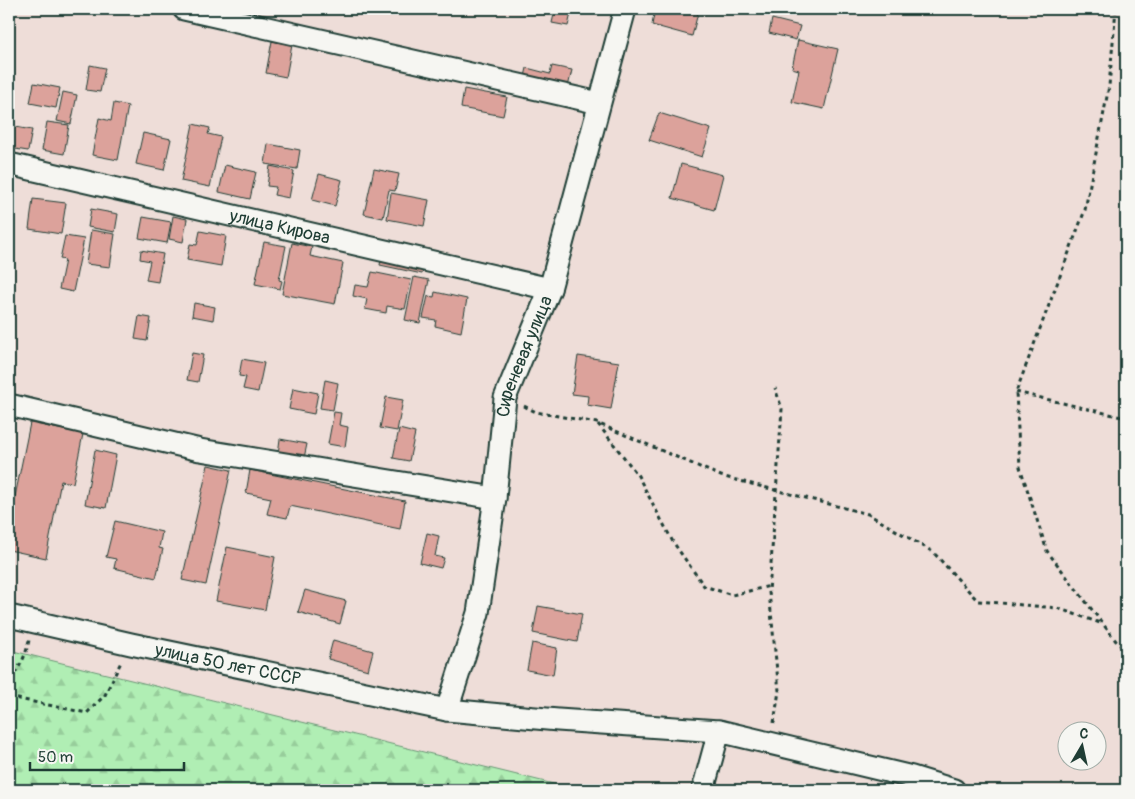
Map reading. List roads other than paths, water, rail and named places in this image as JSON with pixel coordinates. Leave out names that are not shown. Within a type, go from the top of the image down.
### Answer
[{"type":"street","points":[[184,9],[599,103]]},
{"type":"street","name":"Сиреневая улица","points":[[446,710],[478,613],[495,498],[505,398],[550,289],[624,9]]},
{"type":"street","name":"улица Кирова","points":[[9,164],[550,289]]},
{"type":"street","points":[[9,405],[200,450],[495,498]]},
{"type":"street","name":"улица 50 лет СССР","points":[[9,616],[131,644],[446,710],[719,731],[912,777],[954,790]]},
{"type":"street","points":[[703,790],[719,731]]}]
